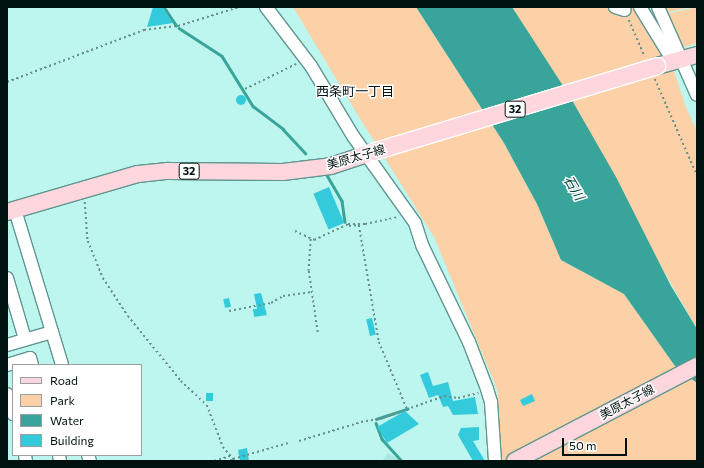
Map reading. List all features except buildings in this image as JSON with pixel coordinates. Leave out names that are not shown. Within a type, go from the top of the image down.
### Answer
[{"type":"main road","name":"美原太子線","points":[[11,211],[85,188],[138,174],[168,171],[283,172],[331,166],[652,67],[697,55]]},
{"type":"main road","name":"美原太子線","points":[[515,461],[697,366]]},
{"type":"street","points":[[266,7],[311,66],[415,223],[487,389],[491,402],[495,461]]},
{"type":"street","points":[[640,7],[667,51],[681,60]]},
{"type":"street","points":[[658,7],[697,95]]},
{"type":"street","points":[[11,211],[62,364]]},
{"type":"street","points":[[7,278],[25,340]]},
{"type":"street","points":[[7,345],[52,332]]},
{"type":"street","points":[[7,365],[30,358],[32,364]]},
{"type":"street","points":[[7,394],[12,411]]},
{"type":"path","points":[[7,82],[144,30],[178,26],[239,7]]},
{"type":"path","points":[[620,9],[652,67],[697,175]]},
{"type":"path","points":[[245,89],[298,62]]},
{"type":"path","points":[[85,188],[88,241],[96,266],[146,338],[181,381],[208,406],[218,437],[230,456],[234,460],[288,443]]},
{"type":"path","points":[[294,231],[311,239],[317,239],[348,224],[375,223],[402,216]]},
{"type":"path","points":[[349,226],[358,225],[379,342],[407,409]]},
{"type":"path","points":[[311,239],[310,271],[318,333]]},
{"type":"path","points":[[229,311],[271,303],[283,296],[312,292]]},
{"type":"path","points":[[300,441],[407,409],[444,396],[468,396],[487,389]]},
{"type":"path","points":[[214,461],[230,456]]},
{"type":"shaded area","points":[[388,453],[401,461],[382,461]]},
{"type":"green space","points":[[293,7],[416,7],[504,143],[537,204],[561,260],[624,294],[675,366],[697,353],[697,461],[502,461],[497,389],[434,237],[359,117]]},
{"type":"green space","points":[[512,7],[647,7],[666,47],[687,110],[697,131],[697,329]]},
{"type":"green space","points":[[663,7],[690,7],[666,13]]},
{"type":"green space","points":[[697,7],[697,43],[685,47],[680,44],[666,14]]},
{"type":"water","name":"石川","points":[[416,7],[512,7],[569,95],[616,177],[671,286],[697,329],[697,383],[675,366],[624,294],[561,260],[537,204],[504,143]]},
{"type":"waterway","points":[[164,7],[176,25]]},
{"type":"waterway","points":[[179,28],[222,56],[253,106],[283,129],[305,153]]},
{"type":"waterway","points":[[327,175],[342,201],[345,222]]},
{"type":"waterway","points":[[376,419],[407,409]]},
{"type":"waterway","points":[[376,423],[382,439],[402,461]]},
{"type":"district","name":"西条町一丁目","points":[[355,91]]}]
